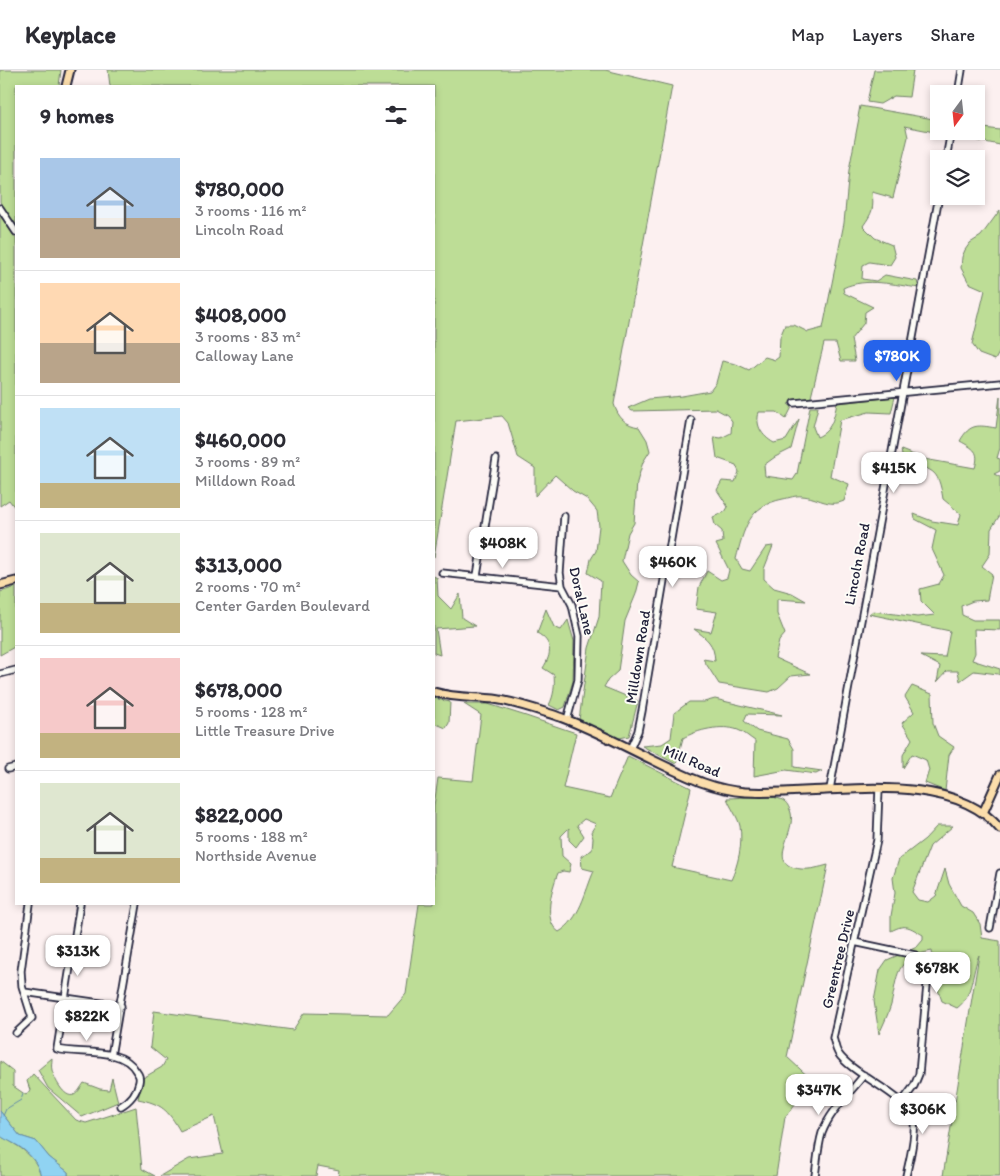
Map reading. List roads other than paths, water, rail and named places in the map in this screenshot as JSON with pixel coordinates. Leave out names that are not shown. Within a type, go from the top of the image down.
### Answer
[{"type":"main road","points":[[66,85],[70,70]]},
{"type":"main road","points":[[0,585],[15,581]]},
{"type":"main road","name":"Mill Road","points":[[435,692],[449,696],[504,701],[567,720],[699,782],[720,788],[753,792],[830,788],[934,793],[953,798],[983,812],[1000,829]]},
{"type":"main road","points":[[983,812],[999,780]]},
{"type":"street","points":[[960,85],[962,70]]},
{"type":"street","name":"Lincoln Road","points":[[830,788],[937,205]]},
{"type":"street","points":[[0,208],[15,230]]},
{"type":"street","points":[[794,403],[1000,383]]},
{"type":"street","name":"Milldown Road","points":[[630,749],[638,731],[642,711],[691,420]]},
{"type":"street","points":[[477,576],[496,459]]},
{"type":"street","name":"Doral Lane","points":[[564,516],[560,566],[562,586],[572,605],[579,636],[578,680],[567,720]]},
{"type":"street","points":[[442,573],[562,586]]},
{"type":"street","points":[[0,674],[15,670]]},
{"type":"street","points":[[8,769],[15,767]]},
{"type":"street","name":"Greentree Drive","points":[[879,789],[877,840],[833,1038],[840,1056],[902,1102]]},
{"type":"street","points":[[990,928],[1000,872]]},
{"type":"street","points":[[16,1033],[32,1018],[22,986],[20,971],[30,905]]},
{"type":"street","points":[[80,905],[57,1049],[124,1058],[128,1061],[140,1077],[135,1093],[121,1106]]},
{"type":"street","points":[[111,1056],[137,905]]},
{"type":"street","points":[[854,942],[915,955],[924,962],[928,974],[919,1074],[914,1086],[902,1102],[914,1122],[906,1176]]},
{"type":"street","points":[[24,992],[121,1006]]},
{"type":"street","points":[[815,1176],[824,1128],[864,1075]]},
{"type":"water","points":[[0,1111],[20,1136],[36,1141],[49,1157],[68,1172],[68,1176],[41,1176],[35,1161],[27,1153],[0,1135]]},
{"type":"waterway","points":[[3,1116],[6,1109],[21,1100],[23,1094]]}]
